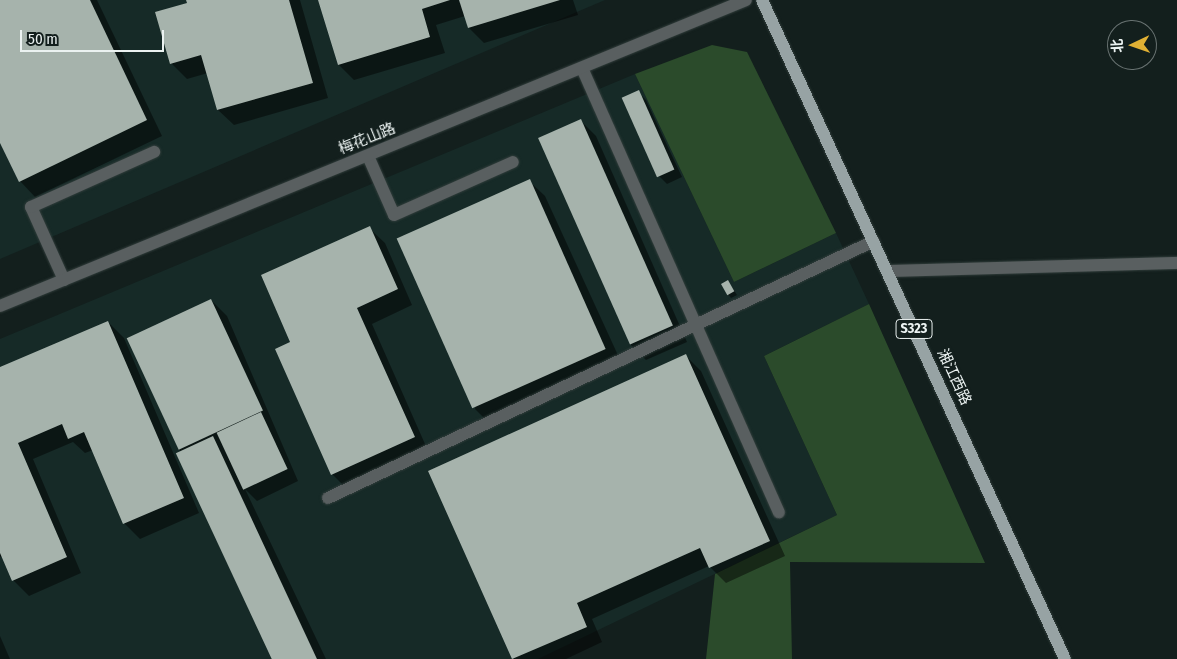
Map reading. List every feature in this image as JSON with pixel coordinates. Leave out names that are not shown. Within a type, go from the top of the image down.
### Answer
[{"type":"main road","name":"湘江西路","points":[[762,0],[1065,659]]},
{"type":"street","name":"梅花山路","points":[[0,306],[746,0]]},
{"type":"street","points":[[582,68],[695,327],[779,512]]},
{"type":"street","points":[[64,280],[31,207],[154,152]]},
{"type":"street","points":[[368,156],[394,215],[513,162]]},
{"type":"street","points":[[328,498],[695,327],[874,241]]},
{"type":"street","points":[[888,271],[1177,263]]},
{"type":"shaded area","points":[[0,0],[605,0],[0,259]]},
{"type":"shaded area","points":[[635,74],[734,282],[836,233],[869,304],[764,356],[837,515],[538,659],[0,659],[0,339]]},
{"type":"green space","points":[[712,45],[747,52],[836,233],[734,282],[635,74]]},
{"type":"green space","points":[[869,304],[985,563],[790,562],[792,659],[706,659],[715,574],[837,515],[764,356]]},
{"type":"building","points":[[0,0],[90,0],[147,120],[19,182],[0,143]]},
{"type":"building","points":[[186,0],[289,0],[313,83],[217,110],[201,55],[170,64],[155,12],[187,3]]},
{"type":"building","points":[[318,0],[450,0],[422,9],[430,37],[338,65]]},
{"type":"building","points":[[459,0],[560,0],[468,28]]},
{"type":"building","points":[[639,90],[674,169],[657,177],[622,98]]},
{"type":"building","points":[[581,119],[673,325],[630,345],[538,138]]},
{"type":"building","points":[[530,179],[606,349],[472,408],[397,238]]},
{"type":"building","points":[[370,226],[398,289],[357,308],[415,437],[331,475],[275,349],[290,342],[261,275]]},
{"type":"building","points":[[728,280],[734,291],[727,295],[721,284]]},
{"type":"building","points":[[211,299],[263,410],[179,450],[127,338]]},
{"type":"building","points":[[108,321],[184,498],[123,524],[84,432],[68,439],[62,424],[18,443],[67,557],[12,581],[0,553],[0,367]]},
{"type":"building","points":[[686,354],[770,541],[709,568],[700,548],[577,603],[587,627],[512,659],[428,471]]},
{"type":"building","points":[[261,412],[288,469],[243,490],[217,433]]},
{"type":"building","points":[[213,436],[317,659],[272,659],[176,453]]}]
